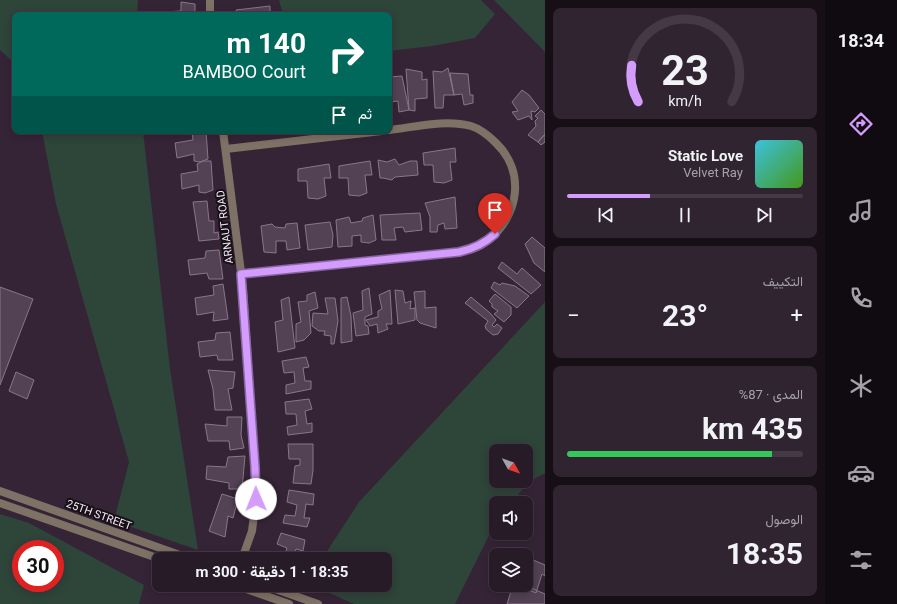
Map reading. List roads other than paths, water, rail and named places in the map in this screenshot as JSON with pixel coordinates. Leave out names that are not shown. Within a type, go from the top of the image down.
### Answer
[{"type":"street","points":[[210,0],[210,12]]},
{"type":"street","points":[[241,274],[459,252],[472,249],[486,242],[503,226],[511,207],[516,186],[512,166],[501,148],[488,135],[472,126],[457,123],[392,130]]},
{"type":"street","name":"ARNAUT ROAD","points":[[224,134],[241,274],[255,459],[256,499],[252,531],[244,552]]},
{"type":"street","points":[[226,149],[356,134]]},
{"type":"street","name":"25TH STREET","points":[[0,491],[171,552]]},
{"type":"street","name":"25TH STREET","points":[[0,503],[152,556]]},
{"type":"street","points":[[255,592],[289,604]]},
{"type":"street","points":[[284,592],[318,604]]}]
